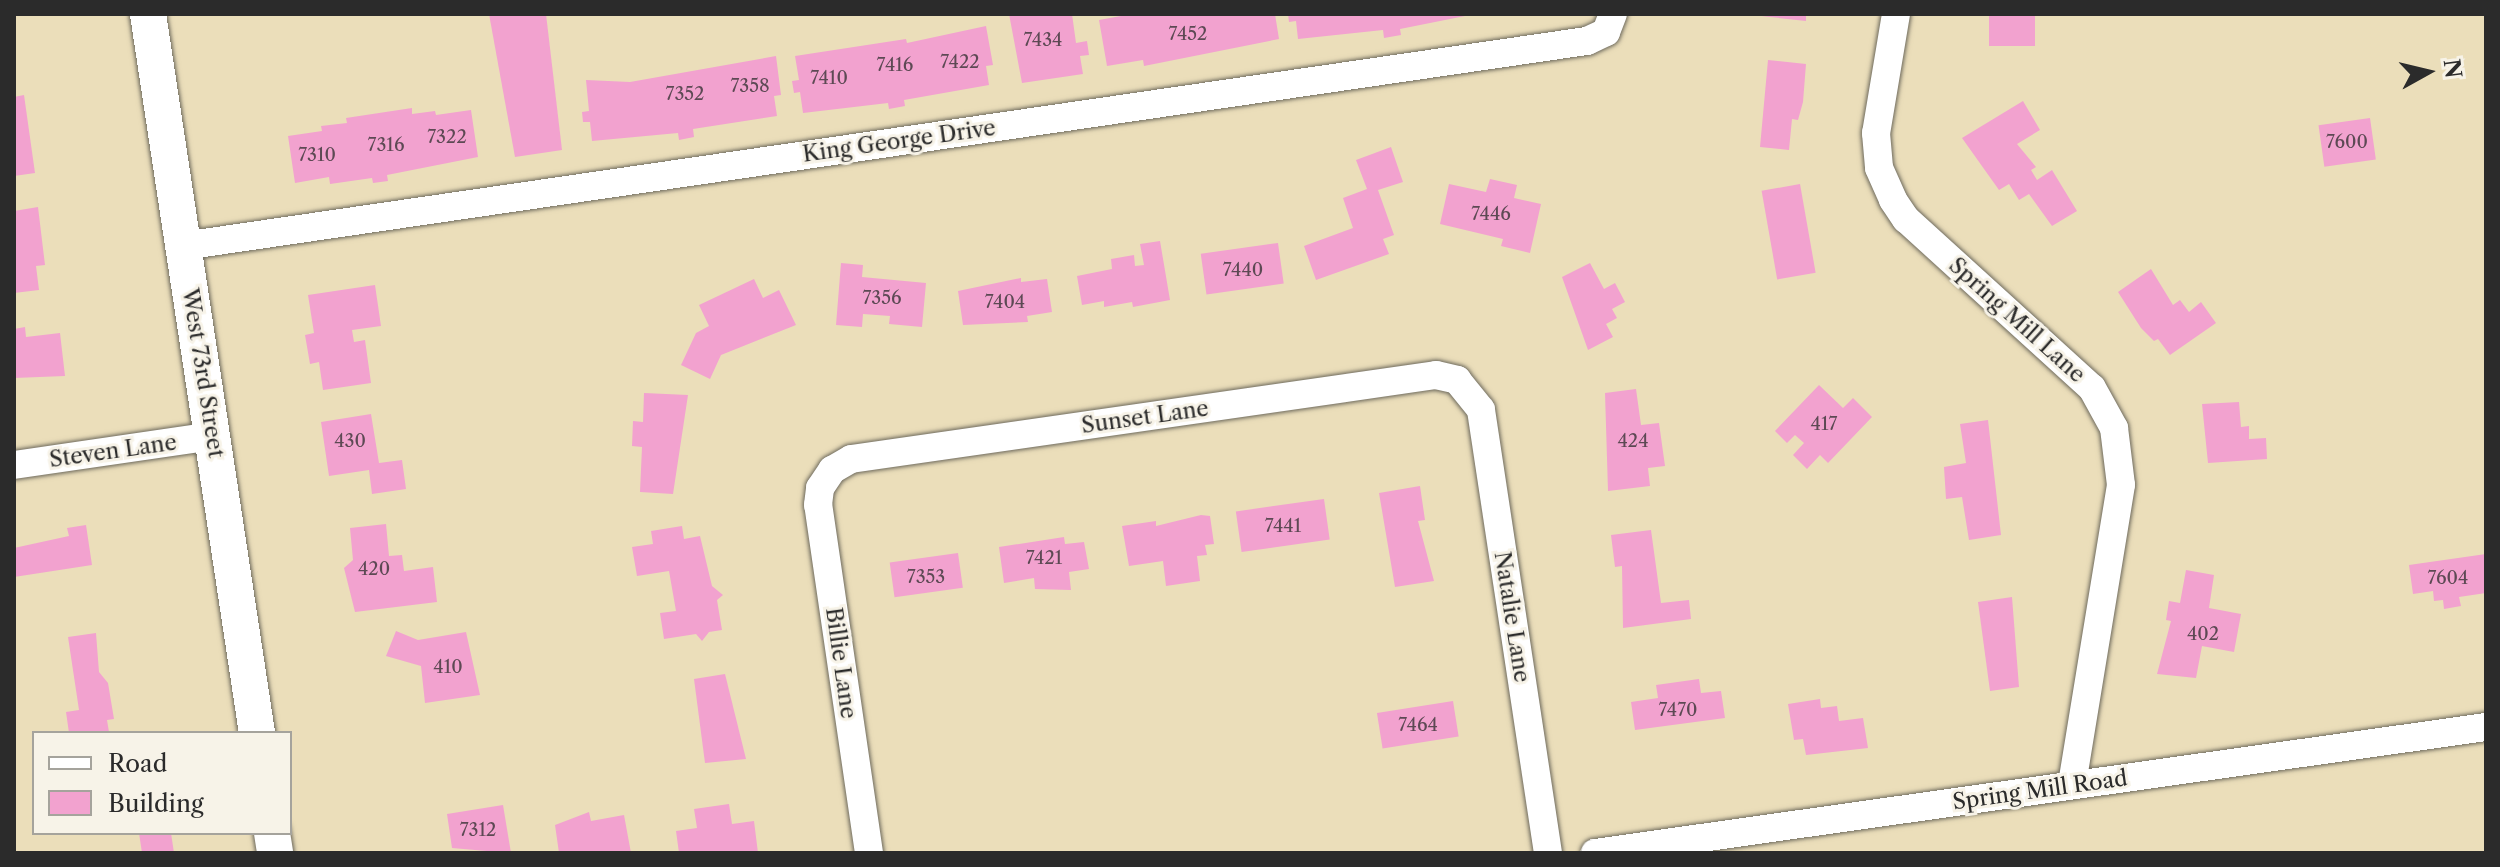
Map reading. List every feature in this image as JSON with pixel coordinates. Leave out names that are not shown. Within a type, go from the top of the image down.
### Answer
[{"type":"main road","name":"West 73rd Street","points":[[148,14],[257,731]]},
{"type":"street","name":"Spring Mill Lane","points":[[1896,14],[1876,133],[1879,168],[1893,200],[1906,219],[2092,388],[2114,428],[2121,485],[2072,785]]},
{"type":"street","name":"King George Drive","points":[[183,246],[1571,43],[1597,37],[1612,20]]},
{"type":"street","name":"Sunset Lane","points":[[828,474],[851,459],[1436,375],[1465,387]]},
{"type":"street","name":"Natalie Lane","points":[[1465,387],[1481,410],[1548,853]]},
{"type":"street","name":"Steven Lane","points":[[14,465],[212,436]]},
{"type":"street","name":"Billie Lane","points":[[828,474],[818,505],[869,853]]},
{"type":"street","name":"Spring Mill Road","points":[[1595,853],[1777,840],[2072,785],[2486,727]]},
{"type":"building","points":[[489,14],[546,14],[562,150],[515,157]]},
{"type":"building","points":[[1009,14],[1072,14],[1076,43],[1087,41],[1089,55],[1080,56],[1083,74],[1022,83]]},
{"type":"building","points":[[1132,14],[1275,14],[1279,39],[1144,66],[1143,60],[1107,66],[1099,20]]},
{"type":"building","points":[[1288,14],[1465,16],[1400,29],[1401,35],[1384,38],[1383,30],[1298,39],[1296,21],[1289,22]]},
{"type":"building","points":[[1743,14],[1806,14],[1806,21]]},
{"type":"building","points":[[1989,14],[2035,14],[2035,46],[1989,46]]},
{"type":"building","points":[[986,26],[993,65],[986,66],[989,85],[904,100],[905,106],[889,109],[888,103],[803,113],[800,92],[794,93],[792,81],[799,80],[795,56],[906,39],[907,43]]},
{"type":"building","points":[[776,56],[781,95],[774,96],[777,116],[693,129],[694,137],[679,140],[678,133],[592,141],[590,122],[583,122],[582,112],[589,111],[586,80],[630,82]]},
{"type":"building","points":[[1768,60],[1806,64],[1803,102],[1798,120],[1792,119],[1789,150],[1760,147]]},
{"type":"building","points":[[24,95],[35,173],[14,176],[14,97]]},
{"type":"building","points":[[2023,101],[2040,130],[2017,144],[2036,167],[2031,170],[2037,180],[2052,170],[2077,211],[2052,226],[2029,194],[2019,200],[2009,184],[1999,190],[1962,138]]},
{"type":"building","points":[[412,108],[412,114],[435,111],[436,115],[471,110],[478,157],[387,175],[388,181],[373,183],[372,178],[330,184],[329,177],[295,183],[288,136],[322,131],[321,126],[347,123],[346,118]]},
{"type":"building","points":[[2370,118],[2376,160],[2324,167],[2319,125]]},
{"type":"building","points":[[1391,147],[1403,182],[1378,190],[1394,235],[1383,239],[1389,254],[1316,280],[1304,246],[1353,228],[1343,198],[1367,189],[1356,160]]},
{"type":"building","points":[[1490,179],[1517,185],[1514,198],[1541,204],[1530,253],[1501,246],[1503,239],[1440,224],[1449,184],[1486,192]]},
{"type":"building","points":[[1800,184],[1816,273],[1777,279],[1762,191]]},
{"type":"building","points":[[38,207],[45,265],[36,266],[39,290],[14,293],[14,211]]},
{"type":"building","points":[[1160,241],[1170,300],[1133,307],[1132,302],[1104,307],[1104,301],[1082,305],[1077,276],[1112,269],[1111,259],[1134,255],[1135,266],[1144,265],[1140,244]]},
{"type":"building","points":[[1278,243],[1284,284],[1206,294],[1201,254]]},
{"type":"building","points":[[841,263],[863,265],[862,277],[926,283],[922,327],[889,324],[890,316],[863,314],[862,327],[836,325]]},
{"type":"building","points":[[1590,263],[1604,289],[1615,283],[1625,302],[1612,309],[1617,318],[1606,324],[1613,337],[1588,350],[1562,277]]},
{"type":"building","points":[[2151,269],[2173,305],[2180,300],[2189,312],[2201,302],[2216,323],[2170,355],[2158,339],[2154,341],[2141,328],[2118,292]]},
{"type":"building","points":[[1021,278],[1021,282],[1047,279],[1052,312],[1027,316],[1028,322],[963,325],[958,291]]},
{"type":"building","points":[[754,279],[763,298],[779,290],[796,325],[721,355],[710,379],[681,365],[696,333],[709,326],[699,305]]},
{"type":"building","points":[[375,285],[381,326],[352,330],[354,342],[365,340],[371,383],[323,390],[319,362],[310,364],[305,335],[314,333],[308,295]]},
{"type":"building","points":[[25,327],[26,337],[60,333],[65,376],[14,378],[14,329]]},
{"type":"building","points":[[1819,385],[1843,408],[1853,398],[1872,417],[1828,463],[1820,455],[1807,469],[1793,455],[1804,443],[1795,435],[1787,443],[1775,431]]},
{"type":"building","points":[[1636,389],[1641,425],[1659,423],[1665,466],[1648,468],[1650,486],[1608,491],[1605,393]]},
{"type":"building","points":[[644,393],[688,395],[673,494],[640,492],[642,447],[632,446],[633,421],[643,422]]},
{"type":"building","points":[[2239,402],[2241,427],[2249,426],[2249,439],[2266,438],[2267,459],[2208,463],[2202,404]]},
{"type":"building","points":[[371,414],[379,463],[402,460],[406,489],[372,494],[369,470],[329,476],[321,422]]},
{"type":"building","points":[[1988,420],[2001,535],[1969,540],[1962,497],[1946,499],[1944,467],[1966,463],[1960,424]]},
{"type":"building","points":[[1420,486],[1425,520],[1418,521],[1434,581],[1395,587],[1379,493]]},
{"type":"building","points":[[1324,499],[1330,540],[1242,552],[1236,511]]},
{"type":"building","points":[[1201,515],[1210,516],[1214,544],[1205,545],[1207,555],[1197,556],[1200,581],[1166,586],[1163,561],[1129,566],[1122,526],[1156,521],[1156,526]]},
{"type":"building","points":[[386,524],[389,556],[402,555],[404,571],[433,567],[437,602],[355,612],[344,568],[353,560],[350,528]]},
{"type":"building","points":[[86,525],[92,565],[14,577],[14,548],[69,536],[67,528]]},
{"type":"building","points":[[682,526],[684,539],[700,536],[712,586],[723,595],[717,600],[722,630],[709,632],[702,641],[696,634],[664,639],[660,613],[676,611],[669,571],[637,576],[632,547],[653,544],[651,531]]},
{"type":"building","points":[[1651,530],[1661,603],[1689,600],[1691,619],[1623,628],[1622,566],[1615,567],[1611,535]]},
{"type":"building","points":[[1064,537],[1065,544],[1084,542],[1089,569],[1069,572],[1071,590],[1035,589],[1034,578],[1004,583],[999,547]]},
{"type":"building","points":[[958,553],[963,588],[895,597],[890,563]]},
{"type":"building","points":[[2486,554],[2486,593],[2459,597],[2461,606],[2444,609],[2443,600],[2434,601],[2433,591],[2413,594],[2409,565]]},
{"type":"building","points":[[2186,570],[2214,575],[2209,608],[2241,614],[2234,652],[2202,646],[2196,678],[2157,674],[2171,621],[2166,620],[2169,601],[2180,603]]},
{"type":"building","points":[[2012,597],[2019,687],[1990,691],[1978,602]]},
{"type":"building","points":[[396,631],[418,640],[466,632],[480,695],[425,703],[421,666],[386,656]]},
{"type":"building","points":[[96,633],[99,672],[108,683],[114,719],[107,720],[109,731],[69,731],[66,712],[79,710],[68,637]]},
{"type":"building","points":[[725,674],[746,759],[705,763],[694,679]]},
{"type":"building","points":[[1699,679],[1701,693],[1721,691],[1725,718],[1635,730],[1631,702],[1658,698],[1656,685]]},
{"type":"building","points":[[1820,699],[1821,708],[1837,706],[1839,721],[1863,718],[1868,748],[1806,755],[1803,739],[1794,740],[1788,704]]},
{"type":"building","points":[[1453,701],[1459,737],[1383,749],[1377,713]]},
{"type":"building","points":[[729,804],[732,824],[754,821],[758,853],[679,853],[676,831],[697,828],[694,809]]},
{"type":"building","points":[[503,805],[511,853],[452,848],[447,814]]},
{"type":"building","points":[[589,812],[591,821],[624,815],[631,853],[559,853],[555,825]]},
{"type":"building","points":[[139,835],[171,835],[174,853],[142,853]]}]
